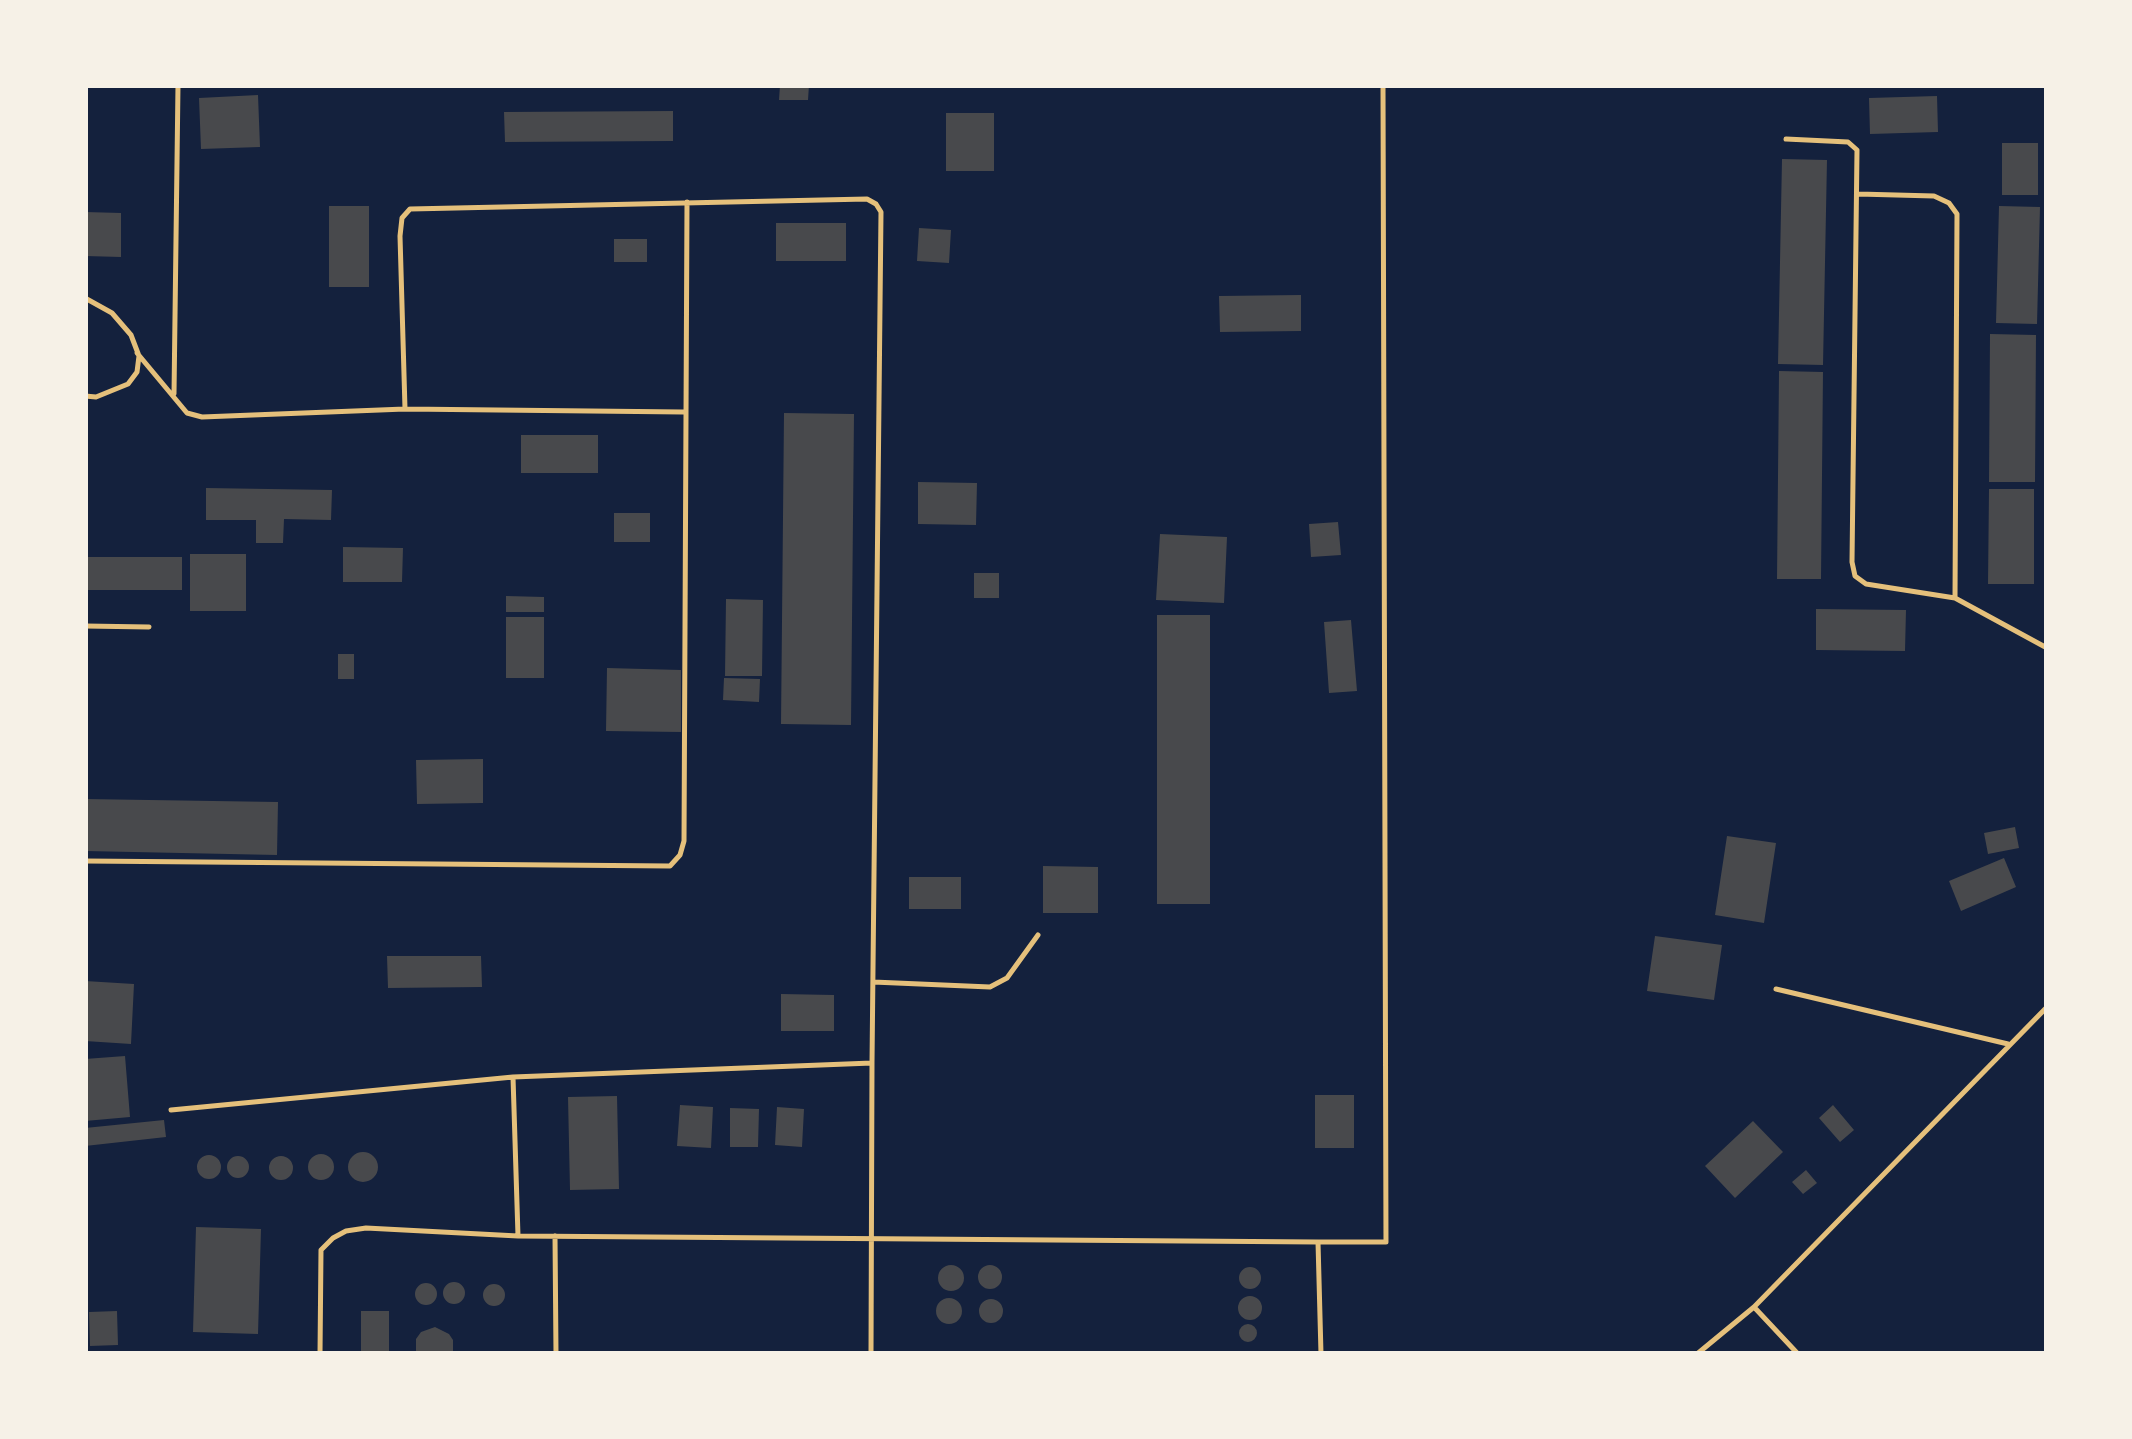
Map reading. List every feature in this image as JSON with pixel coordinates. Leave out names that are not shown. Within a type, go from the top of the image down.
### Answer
[{"type":"lane","points":[[174,397],[178,85]]},
{"type":"lane","points":[[320,1354],[321,1250],[346,1231],[366,1228],[518,1236],[1386,1242],[1383,85]]},
{"type":"lane","points":[[1786,138],[1848,142],[1858,150],[1852,562],[1855,576],[1866,584],[1955,598],[2047,648]]},
{"type":"lane","points":[[1858,194],[1934,196],[1957,214],[1955,598]]},
{"type":"lane","points":[[405,409],[400,236],[402,218],[410,209],[867,199],[881,212],[870,1354]]},
{"type":"lane","points":[[85,861],[670,866],[680,855],[684,840],[686,202]]},
{"type":"lane","points":[[85,298],[112,313],[131,335],[138,353],[187,413],[202,417],[405,409],[683,412]]},
{"type":"lane","points":[[85,396],[96,397],[128,384],[137,372],[138,353]]},
{"type":"lane","points":[[85,626],[150,627]]},
{"type":"lane","points":[[873,982],[990,988],[1006,978],[1038,935]]},
{"type":"lane","points":[[1776,989],[2008,1044]]},
{"type":"lane","points":[[1697,1354],[1754,1307],[2047,1007]]},
{"type":"lane","points":[[172,1110],[514,1077],[872,1063]]},
{"type":"lane","points":[[514,1077],[518,1236]]},
{"type":"lane","points":[[555,1236],[556,1354]]},
{"type":"lane","points":[[1318,1242],[1320,1354]]},
{"type":"lane","points":[[1754,1307],[1798,1354]]},
{"type":"building","points":[[780,85],[809,85],[808,100],[779,100]]},
{"type":"building","points":[[258,95],[260,147],[201,149],[199,98]]},
{"type":"building","points":[[1937,96],[1938,132],[1870,134],[1869,98]]},
{"type":"building","points":[[673,111],[673,141],[505,142],[504,112]]},
{"type":"building","points":[[946,113],[994,113],[994,171],[946,171]]},
{"type":"building","points":[[2002,143],[2038,143],[2038,195],[2002,195]]},
{"type":"building","points":[[1782,159],[1827,160],[1823,365],[1778,364]]},
{"type":"building","points":[[329,206],[369,206],[369,287],[329,287]]},
{"type":"building","points":[[1999,206],[2040,207],[2037,324],[1996,323]]},
{"type":"building","points":[[85,212],[121,213],[121,257],[85,256]]},
{"type":"building","points":[[776,223],[846,223],[846,261],[776,261]]},
{"type":"building","points":[[919,228],[951,230],[949,263],[917,261]]},
{"type":"building","points":[[614,239],[647,239],[647,262],[614,262]]},
{"type":"building","points":[[1301,295],[1301,331],[1220,332],[1219,296]]},
{"type":"building","points":[[1990,334],[2036,335],[2035,482],[1989,482]]},
{"type":"building","points":[[1779,371],[1823,372],[1821,579],[1777,579]]},
{"type":"building","points":[[784,413],[854,414],[851,725],[781,724]]},
{"type":"building","points":[[521,435],[598,435],[598,473],[521,473]]},
{"type":"building","points":[[918,482],[977,483],[976,525],[918,524]]},
{"type":"building","points":[[206,488],[332,490],[331,520],[284,519],[283,543],[256,543],[256,520],[206,520]]},
{"type":"building","points":[[1989,489],[2034,489],[2034,584],[1988,584]]},
{"type":"building","points":[[614,513],[650,513],[650,542],[614,542]]},
{"type":"building","points":[[1338,522],[1341,555],[1311,557],[1309,524]]},
{"type":"building","points":[[1160,534],[1227,537],[1224,603],[1156,600]]},
{"type":"building","points":[[343,547],[403,548],[402,582],[343,582]]},
{"type":"building","points":[[190,554],[246,554],[246,611],[190,611]]},
{"type":"building","points":[[85,557],[182,557],[182,590],[85,590]]},
{"type":"building","points":[[974,573],[999,573],[999,598],[974,598]]},
{"type":"building","points":[[506,596],[544,597],[544,612],[506,612]]},
{"type":"building","points":[[726,599],[763,600],[762,676],[725,676]]},
{"type":"building","points":[[1816,609],[1906,610],[1905,651],[1816,650]]},
{"type":"building","points":[[1157,615],[1210,615],[1210,904],[1157,904]]},
{"type":"building","points":[[506,617],[544,617],[544,678],[506,678]]},
{"type":"building","points":[[1351,620],[1357,691],[1329,693],[1324,622]]},
{"type":"building","points":[[338,654],[354,654],[354,679],[338,679]]},
{"type":"building","points":[[607,668],[681,670],[681,732],[606,731]]},
{"type":"building","points":[[724,678],[760,679],[759,702],[723,700]]},
{"type":"building","points":[[483,759],[483,803],[417,804],[416,760]]},
{"type":"building","points":[[85,799],[278,802],[277,855],[85,851]]},
{"type":"building","points":[[2015,827],[2019,848],[1988,854],[1984,833]]},
{"type":"building","points":[[1727,836],[1776,843],[1764,923],[1715,915]]},
{"type":"building","points":[[2004,858],[2016,887],[1961,911],[1949,881]]},
{"type":"building","points":[[1043,866],[1098,867],[1098,913],[1043,913]]},
{"type":"building","points":[[909,877],[961,877],[961,909],[909,909]]},
{"type":"building","points":[[1655,936],[1722,945],[1714,1000],[1647,991]]},
{"type":"building","points":[[387,956],[481,956],[482,987],[388,988]]},
{"type":"building","points":[[85,981],[134,984],[131,1044],[85,1041]]},
{"type":"building","points":[[781,994],[834,995],[834,1031],[781,1031]]},
{"type":"building","points":[[125,1056],[130,1117],[85,1121],[85,1059]]},
{"type":"building","points":[[1315,1095],[1354,1095],[1354,1148],[1315,1148]]},
{"type":"building","points":[[617,1096],[619,1189],[570,1190],[568,1097]]},
{"type":"building","points":[[680,1105],[713,1107],[711,1148],[677,1146]]},
{"type":"building","points":[[1833,1105],[1854,1130],[1840,1142],[1819,1118]]},
{"type":"building","points":[[777,1107],[804,1109],[802,1147],[775,1145]]},
{"type":"building","points":[[730,1108],[759,1109],[758,1147],[730,1147]]},
{"type":"building","points":[[164,1120],[166,1137],[85,1146],[85,1128]]},
{"type":"building","points":[[1753,1121],[1783,1152],[1735,1198],[1705,1166]]},
{"type":"building","points":[[363,1152],[377,1161],[378,1167],[369,1181],[363,1182],[349,1173],[348,1167],[357,1153]]},
{"type":"building","points":[[321,1154],[330,1158],[334,1167],[330,1176],[321,1180],[312,1176],[308,1167],[312,1158]]},
{"type":"building","points":[[209,1155],[218,1158],[218,1176],[209,1179],[200,1176],[197,1167],[200,1158]]},
{"type":"building","points":[[238,1156],[246,1159],[246,1175],[238,1178],[230,1175],[227,1167],[230,1159]]},
{"type":"building","points":[[281,1156],[290,1159],[290,1177],[281,1180],[272,1177],[269,1168],[272,1159]]},
{"type":"building","points":[[1806,1170],[1817,1183],[1803,1194],[1792,1182]]},
{"type":"building","points":[[196,1227],[261,1229],[258,1334],[193,1332]]},
{"type":"building","points":[[951,1265],[960,1269],[964,1278],[960,1287],[951,1291],[942,1287],[938,1278],[942,1269]]},
{"type":"building","points":[[990,1265],[1002,1277],[990,1289],[978,1277]]},
{"type":"building","points":[[1250,1267],[1258,1270],[1258,1286],[1250,1289],[1242,1286],[1239,1278],[1242,1270]]},
{"type":"building","points":[[454,1282],[462,1285],[462,1301],[454,1304],[446,1301],[443,1293],[446,1285]]},
{"type":"building","points":[[426,1283],[434,1286],[434,1302],[426,1305],[418,1302],[415,1294],[418,1286]]},
{"type":"building","points":[[494,1284],[502,1287],[502,1303],[494,1306],[486,1303],[483,1295],[486,1287]]},
{"type":"building","points":[[1250,1296],[1262,1308],[1250,1320],[1238,1308]]},
{"type":"building","points":[[949,1298],[958,1302],[962,1311],[958,1320],[949,1324],[940,1320],[936,1311],[940,1302]]},
{"type":"building","points":[[991,1299],[1003,1311],[991,1323],[979,1311]]},
{"type":"building","points":[[117,1311],[118,1345],[90,1346],[89,1312]]},
{"type":"building","points":[[361,1311],[389,1311],[389,1354],[361,1354]]},
{"type":"building","points":[[1248,1324],[1257,1333],[1248,1342],[1239,1333]]},
{"type":"building","points":[[435,1327],[453,1340],[453,1354],[416,1354],[416,1339],[421,1332]]}]
